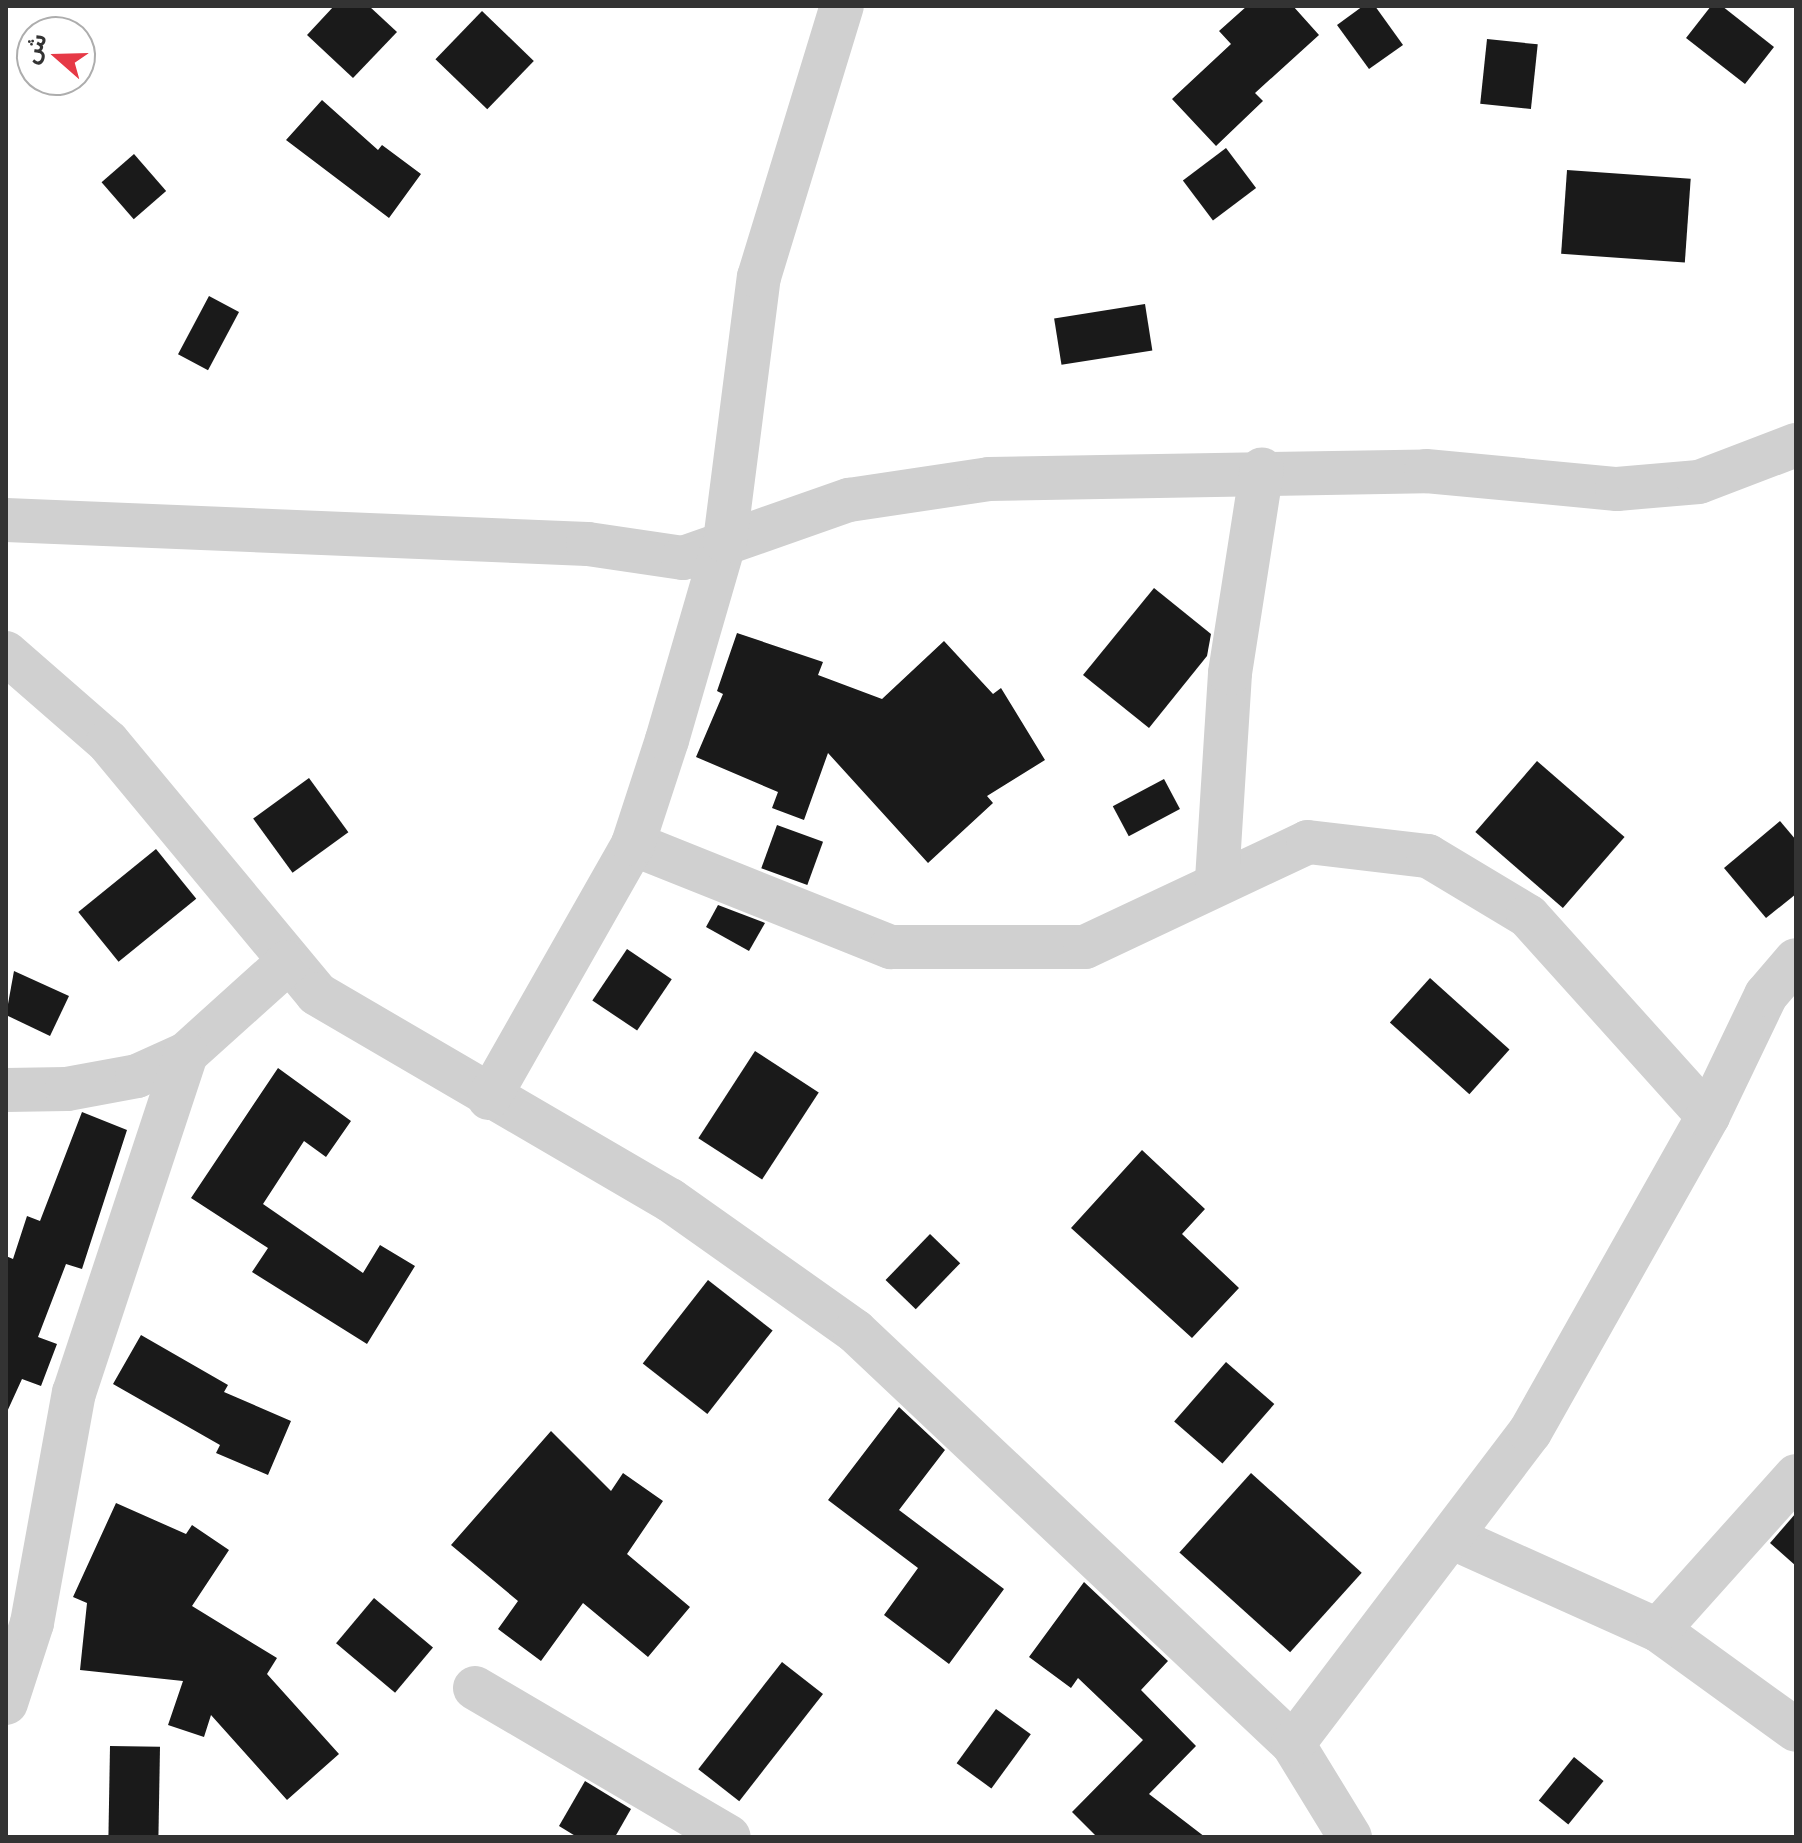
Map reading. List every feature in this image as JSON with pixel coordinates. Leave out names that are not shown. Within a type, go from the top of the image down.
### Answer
[{"type":"street","points":[[489,1098],[633,844],[725,541],[759,277],[842,6]]},
{"type":"street","points":[[6,520],[588,544],[683,558],[849,500],[989,479],[1262,469],[1426,471],[1617,489],[1699,482],[1796,445]]},
{"type":"street","points":[[1217,880],[1230,673],[1262,469]]},
{"type":"street","points":[[6,653],[108,742],[317,994],[489,1098],[670,1200],[855,1331],[1293,1744],[1350,1837]]},
{"type":"street","points":[[633,844],[891,947],[1085,947],[1217,880],[1308,842],[1428,856],[1528,916],[1708,1116]]},
{"type":"street","points":[[1293,1744],[1453,1538],[1530,1432],[1708,1116],[1766,995],[1796,960]]},
{"type":"street","points":[[6,1090],[67,1089],[137,1076],[186,1054],[288,962]]},
{"type":"street","points":[[6,1703],[32,1623],[74,1393],[186,1054]]},
{"type":"street","points":[[1658,1630],[1796,1476]]},
{"type":"street","points":[[1453,1538],[1658,1630],[1796,1730]]},
{"type":"street","points":[[475,1688],[729,1837]]},
{"type":"building","points":[[334,6],[369,6],[397,32],[353,78],[307,35]]},
{"type":"building","points":[[1247,6],[1293,6],[1319,35],[1255,93],[1263,101],[1216,146],[1172,99],[1231,44],[1219,31]]},
{"type":"building","points":[[1363,6],[1375,6],[1403,45],[1369,69],[1337,25]]},
{"type":"building","points":[[1711,6],[1722,6],[1774,47],[1745,84],[1686,38]]},
{"type":"building","points":[[482,11],[534,61],[487,109],[435,59]]},
{"type":"building","points":[[1487,39],[1538,44],[1531,109],[1480,104]]},
{"type":"building","points":[[322,100],[378,150],[382,145],[421,174],[389,218],[286,140]]},
{"type":"building","points":[[1226,148],[1256,188],[1213,220],[1183,180]]},
{"type":"building","points":[[134,154],[166,191],[134,219],[102,182]]},
{"type":"building","points":[[1567,170],[1691,179],[1685,262],[1561,254]]},
{"type":"building","points":[[209,296],[239,312],[208,370],[178,354]]},
{"type":"building","points":[[1145,304],[1152,350],[1061,365],[1054,318]]},
{"type":"building","points":[[1154,588],[1211,634],[1207,656],[1149,728],[1083,675]]},
{"type":"building","points":[[737,633],[823,662],[818,675],[882,699],[944,641],[993,694],[1001,688],[1045,760],[987,796],[993,803],[928,863],[828,753],[804,820],[772,808],[778,792],[696,757],[723,694],[717,691]]},
{"type":"building","points":[[1537,761],[1625,837],[1563,908],[1475,832]]},
{"type":"building","points":[[309,778],[348,832],[293,873],[253,819]]},
{"type":"building","points":[[1164,779],[1180,809],[1129,836],[1113,806]]},
{"type":"building","points":[[1780,821],[1796,840],[1796,894],[1766,918],[1724,868]]},
{"type":"building","points":[[777,825],[823,842],[807,885],[761,868]]},
{"type":"building","points":[[156,849],[196,899],[119,962],[78,912]]},
{"type":"building","points":[[718,905],[765,923],[749,951],[706,927]]},
{"type":"building","points":[[627,949],[672,979],[637,1031],[592,1000]]},
{"type":"building","points":[[14,971],[69,996],[50,1036],[6,1015]]},
{"type":"building","points":[[1430,978],[1510,1050],[1469,1094],[1390,1023]]},
{"type":"building","points":[[755,1051],[819,1092],[762,1180],[698,1138]]},
{"type":"building","points":[[278,1068],[351,1121],[326,1157],[304,1141],[263,1204],[363,1273],[380,1245],[415,1266],[367,1344],[252,1272],[268,1248],[191,1198]]},
{"type":"building","points":[[82,1112],[127,1130],[82,1269],[66,1264],[38,1337],[57,1344],[41,1386],[22,1379],[6,1414],[6,1256],[13,1259],[27,1216],[40,1221]]},
{"type":"building","points":[[1142,1150],[1205,1209],[1182,1234],[1239,1288],[1192,1338],[1071,1228]]},
{"type":"building","points":[[930,1234],[960,1263],[916,1309],[886,1280]]},
{"type":"building","points":[[708,1280],[773,1330],[707,1414],[643,1364]]},
{"type":"building","points":[[141,1335],[228,1385],[224,1392],[291,1421],[268,1475],[216,1453],[220,1445],[113,1384]]},
{"type":"building","points":[[1226,1362],[1274,1404],[1222,1464],[1174,1422]]},
{"type":"building","points":[[899,1407],[945,1450],[899,1510],[1004,1589],[949,1664],[884,1615],[918,1568],[828,1500]]},
{"type":"building","points":[[551,1431],[611,1491],[623,1473],[663,1501],[627,1554],[690,1607],[648,1657],[583,1603],[541,1661],[498,1629],[518,1601],[451,1545]]},
{"type":"building","points":[[1251,1473],[1362,1573],[1290,1652],[1179,1553]]},
{"type":"building","points":[[116,1503],[186,1534],[192,1525],[229,1550],[192,1606],[277,1658],[267,1674],[339,1754],[287,1800],[211,1715],[204,1737],[168,1725],[183,1681],[80,1670],[87,1603],[73,1597]]},
{"type":"building","points":[[1796,1513],[1796,1566],[1770,1543]]},
{"type":"building","points":[[1084,1582],[1168,1661],[1141,1690],[1196,1746],[1149,1794],[1205,1837],[1097,1837],[1072,1812],[1143,1740],[1078,1678],[1071,1688],[1029,1657]]},
{"type":"building","points":[[374,1598],[433,1647],[395,1693],[336,1643]]},
{"type":"building","points":[[782,1662],[823,1694],[739,1801],[698,1769]]},
{"type":"building","points":[[996,1709],[1031,1734],[991,1788],[957,1763]]},
{"type":"building","points":[[110,1746],[160,1747],[158,1837],[108,1837]]},
{"type":"building","points":[[1574,1757],[1604,1781],[1568,1824],[1539,1801]]},
{"type":"building","points":[[585,1781],[631,1809],[615,1837],[577,1837],[559,1826]]}]
